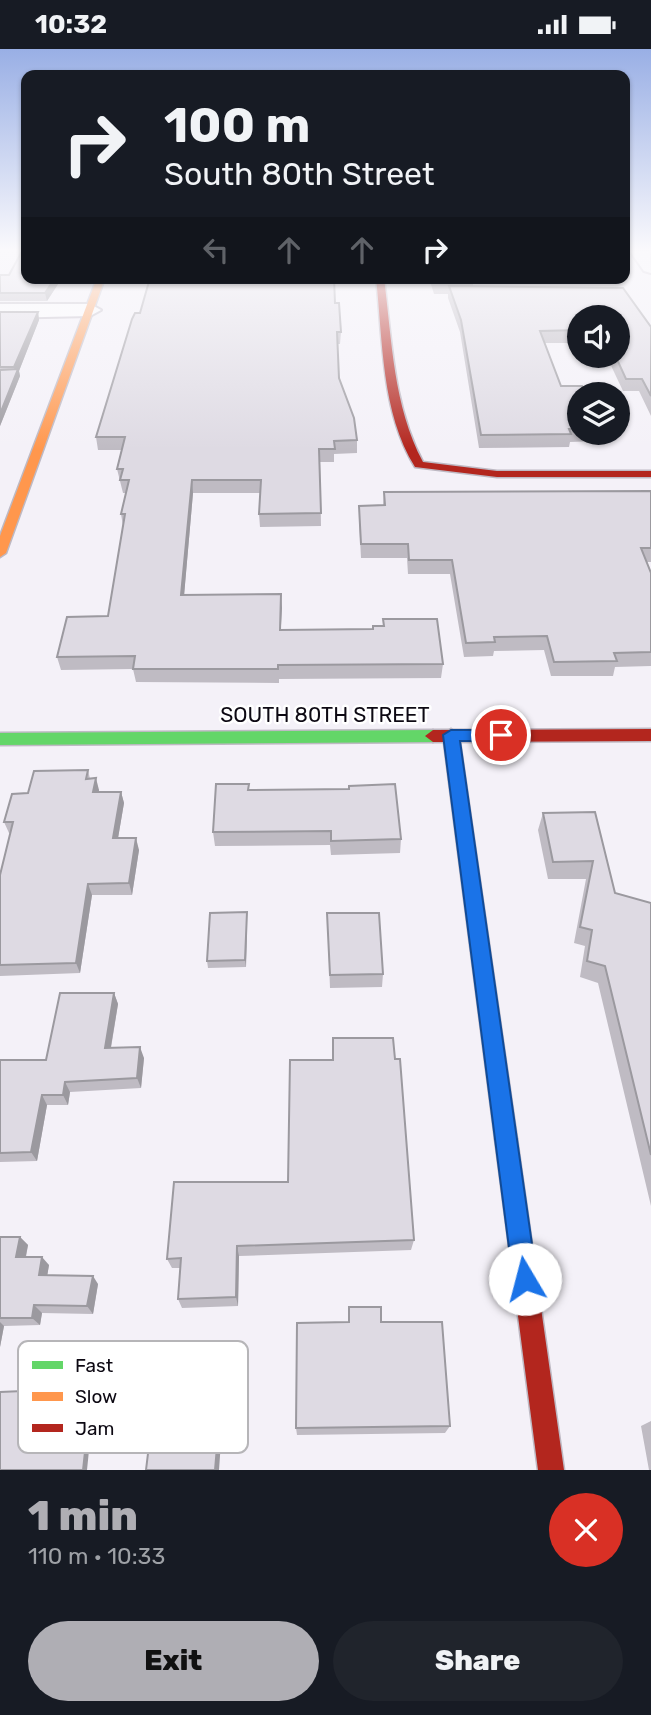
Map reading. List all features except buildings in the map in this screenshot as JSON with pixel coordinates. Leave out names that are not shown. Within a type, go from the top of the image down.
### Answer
[{"type":"street","points":[[0,553],[87,317]]},
{"type":"street","points":[[386,317],[399,411],[408,447],[419,465],[497,474],[651,474]]},
{"type":"street","points":[[451,735],[551,1470]]},
{"type":"street","name":"SOUTH 80TH STREET","points":[[0,739],[651,735]]},
{"type":"traffic: fast","points":[[0,739],[433,736]]},
{"type":"traffic: slow","points":[[0,553],[87,317]]},
{"type":"traffic: slow","points":[[451,735],[506,1139]]},
{"type":"traffic: jam","points":[[384,317],[395,399],[401,423],[419,465],[497,474],[651,474]]},
{"type":"traffic: jam","points":[[433,736],[651,735]]},
{"type":"traffic: jam","points":[[506,1139],[551,1470]]},
{"type":"route","points":[[501,735],[451,735],[525,1279]]}]
